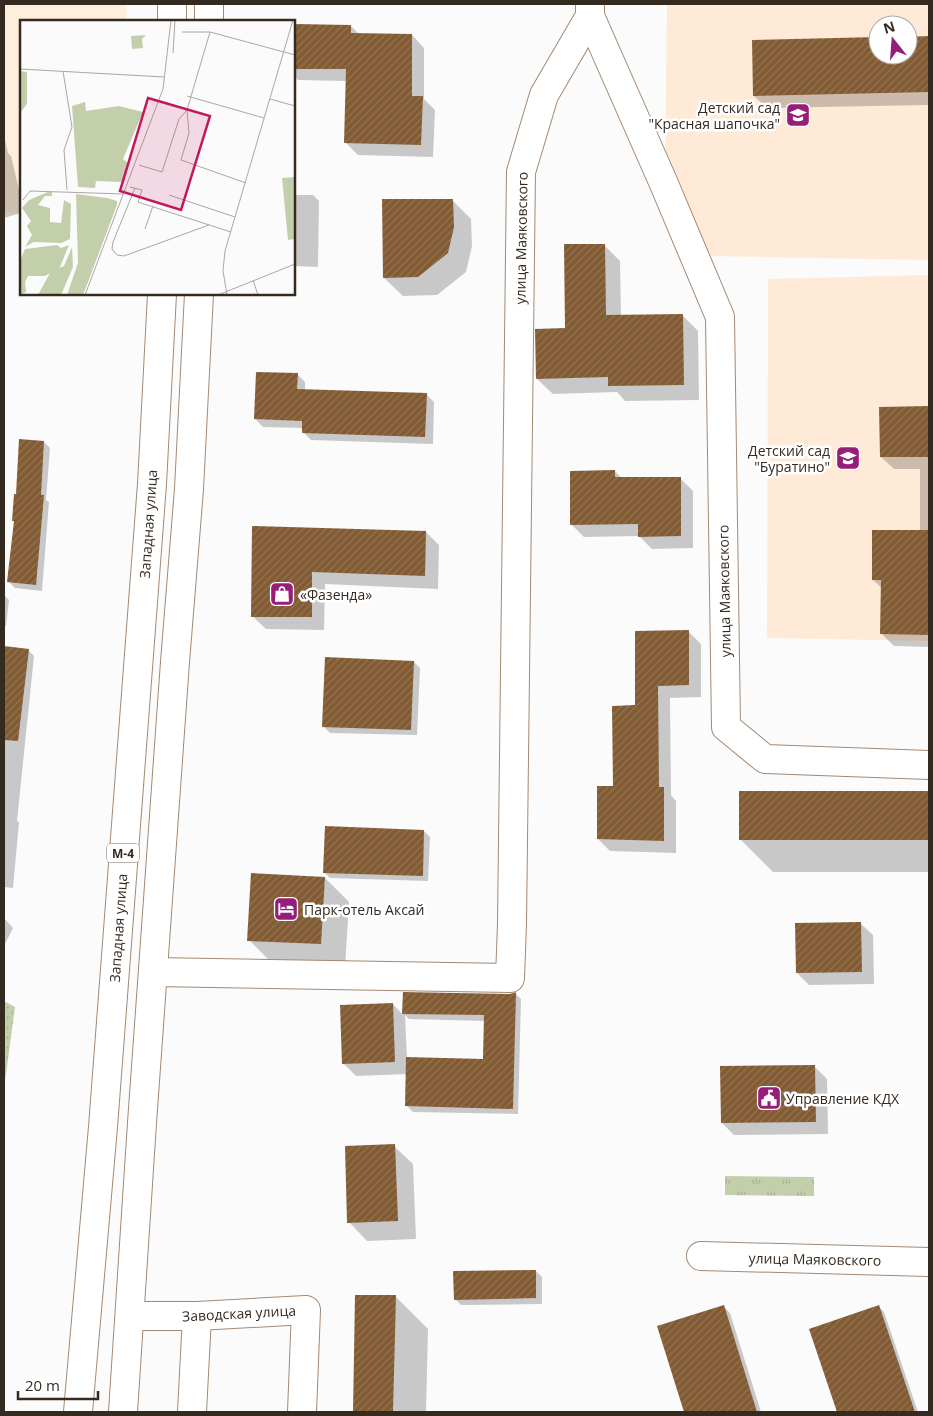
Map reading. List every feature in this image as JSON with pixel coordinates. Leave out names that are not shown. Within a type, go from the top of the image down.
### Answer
[{"type":"street","points":[[172,4],[172,20]]},
{"type":"street","points":[[209,4],[209,20]]},
{"type":"street","name":"улица Маяковского","points":[[590,10],[720,317],[726,727],[765,759],[929,765]]},
{"type":"street","name":"улица Маяковского","points":[[154,972],[510,978],[521,172],[544,95],[590,10]]},
{"type":"street","name":"Западная улица","points":[[78,1412],[104,1127],[152,484],[162,295]]},
{"type":"street","points":[[123,1412],[142,1114],[189,489],[199,295]]},
{"type":"street","name":"улица Маяковского","points":[[701,1256],[929,1262]]},
{"type":"street","name":"Заводская улица","points":[[130,1316],[197,1316],[306,1310],[302,1412]]},
{"type":"street","points":[[192,1412],[197,1316]]},
{"type":"shaded area","points":[[4,4],[127,4],[126,20],[20,20],[20,214],[4,212]]},
{"type":"shaded area","name":"Детский сад \"Красная шапочка\"","points":[[667,4],[929,4],[929,260],[709,256],[665,175]]},
{"type":"shaded area","name":"Детский сад \"Буратино\"","points":[[929,275],[929,641],[767,638],[768,279]]},
{"type":"green space","points":[[4,1001],[15,1007],[4,1089]]},
{"type":"green space","points":[[725,1176],[814,1177],[814,1196],[725,1195]]},
{"type":"building","points":[[295,24],[351,25],[351,33],[412,34],[412,96],[423,96],[421,145],[344,143],[346,69],[295,69]]},
{"type":"building","points":[[929,36],[929,92],[753,96],[752,40],[868,37],[868,65],[918,65],[918,37]]},
{"type":"building","points":[[382,199],[453,199],[454,227],[448,253],[418,277],[383,278]]},
{"type":"building","points":[[564,244],[605,244],[606,315],[683,314],[684,385],[608,386],[608,377],[536,379],[535,329],[565,328]]},
{"type":"building","points":[[256,372],[298,373],[297,389],[427,393],[425,437],[302,433],[302,421],[254,419]]},
{"type":"building","points":[[929,406],[929,457],[880,457],[879,407]]},
{"type":"building","points":[[19,439],[44,441],[41,495],[44,495],[36,585],[7,582],[14,521],[12,521],[14,494],[16,494]]},
{"type":"building","points":[[615,470],[615,477],[681,477],[681,536],[638,537],[638,524],[570,525],[570,471]]},
{"type":"building","points":[[252,526],[426,531],[425,576],[312,572],[312,617],[251,617]]},
{"type":"building","points":[[872,530],[929,530],[929,635],[880,634],[881,580],[872,580]]},
{"type":"building","points":[[689,630],[689,685],[658,686],[659,787],[664,787],[664,841],[597,839],[597,786],[613,786],[612,706],[635,705],[635,631]]},
{"type":"building","points":[[4,646],[29,649],[18,741],[4,740]]},
{"type":"building","points":[[325,657],[414,661],[411,730],[322,727]]},
{"type":"building","points":[[739,791],[929,791],[929,840],[739,840]]},
{"type":"building","points":[[325,826],[424,830],[423,876],[323,873]]},
{"type":"building","name":"Парк-отель Аксай","points":[[251,873],[325,877],[321,944],[247,941]]},
{"type":"building","points":[[861,922],[862,972],[796,973],[795,923]]},
{"type":"building","points":[[403,992],[510,994],[516,992],[513,1109],[405,1106],[406,1057],[483,1059],[484,1015],[402,1014]]},
{"type":"building","points":[[393,1003],[395,1062],[342,1064],[340,1005]]},
{"type":"building","points":[[815,1065],[816,1122],[721,1123],[720,1066]]},
{"type":"building","points":[[395,1144],[398,1221],[347,1223],[345,1146]]},
{"type":"building","points":[[536,1270],[536,1298],[454,1300],[453,1271]]},
{"type":"building","points":[[355,1295],[396,1295],[393,1412],[353,1412]]},
{"type":"building","points":[[724,1305],[757,1412],[684,1412],[657,1326]]},
{"type":"building","points":[[879,1305],[915,1412],[837,1412],[809,1329]]},
{"type":"place","name":"Детский сад \"Красная шапочка\"","points":[[798,115]]},
{"type":"place","name":"Детский сад \"Буратино\"","points":[[848,458]]},
{"type":"place","name":"«Фазенда»","points":[[282,594]]},
{"type":"place","name":"Парк-отель Аксай","points":[[286,909]]},
{"type":"place","name":"Управление КДХ","points":[[769,1098]]}]
